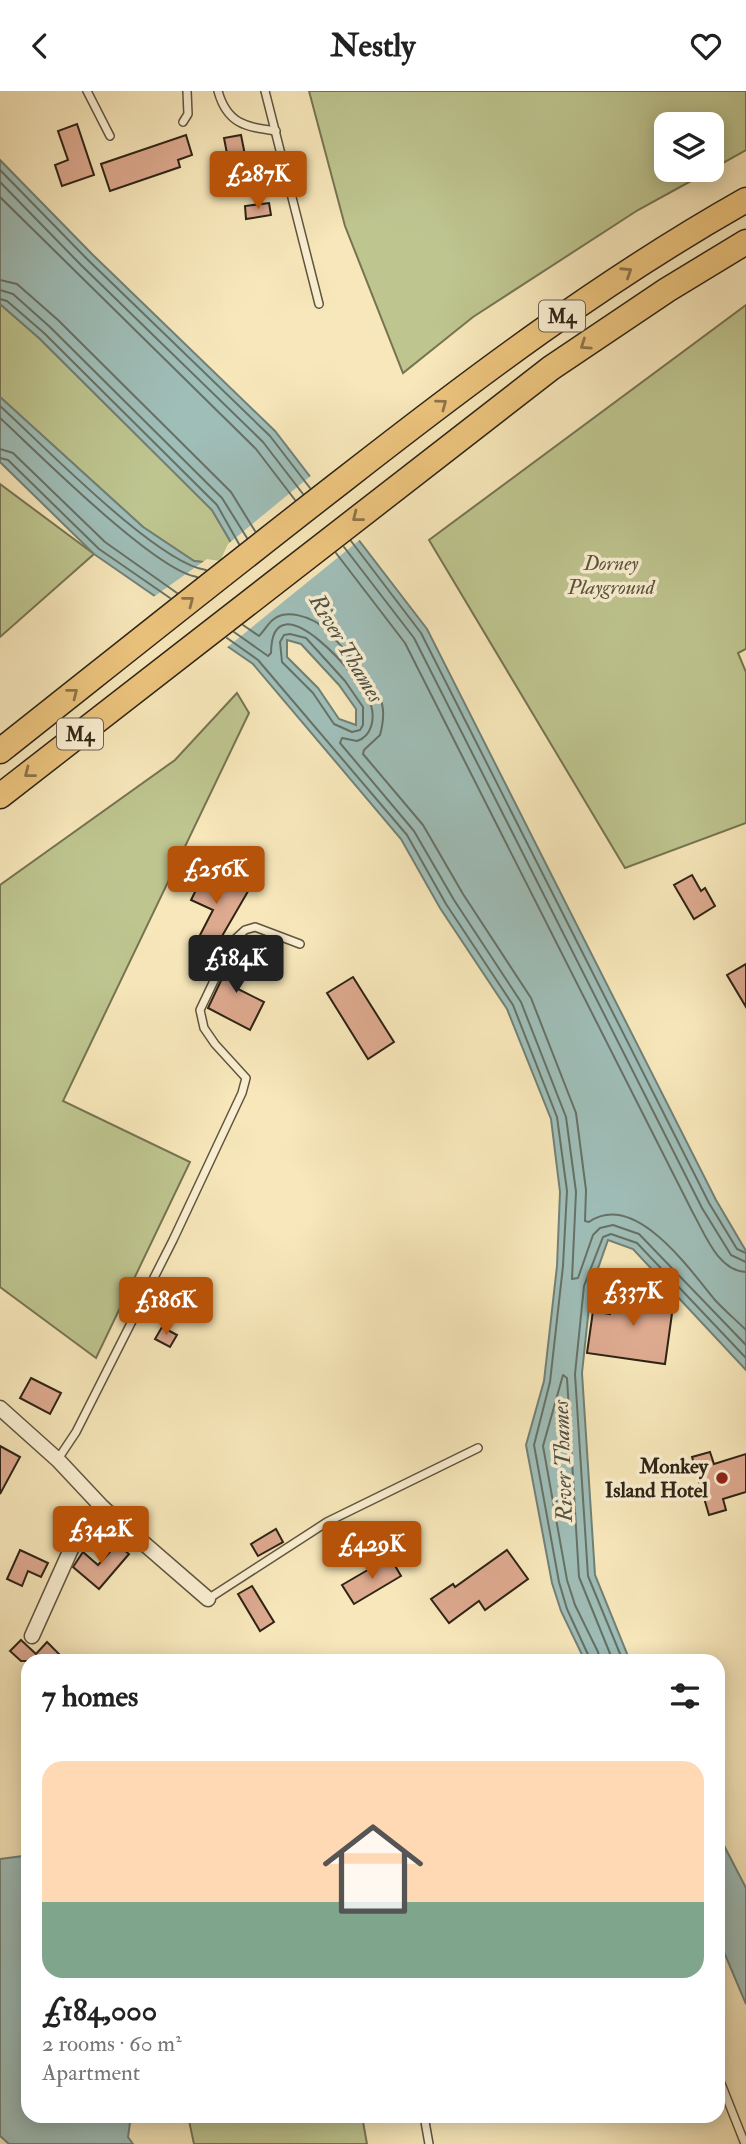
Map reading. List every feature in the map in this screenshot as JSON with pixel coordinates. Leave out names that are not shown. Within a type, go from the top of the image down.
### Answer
[{"type":"highway","name":"M4","points":[[0,751],[387,445],[566,312],[746,200]]},
{"type":"highway","name":"M4","points":[[0,796],[551,368],[667,290],[746,242]]},
{"type":"street","points":[[0,1408],[58,1460],[103,1508],[208,1599]]},
{"type":"street","points":[[32,1636],[72,1547],[103,1508]]},
{"type":"lane","points":[[87,91],[110,136]]},
{"type":"lane","points":[[183,122],[188,114],[187,91]]},
{"type":"lane","points":[[218,91],[229,115],[245,127],[276,131]]},
{"type":"lane","points":[[265,91],[319,304]]},
{"type":"lane","points":[[58,1460],[76,1432],[173,1240],[242,1093],[246,1078],[204,1028],[200,1010],[233,941],[245,930],[255,927],[300,944]]},
{"type":"lane","points":[[208,1599],[327,1523],[478,1448]]},
{"type":"lane","points":[[725,2093],[746,2144]]},
{"type":"lane","points":[[425,2123],[429,2144]]},
{"type":"green space","points":[[309,91],[746,91],[746,150],[724,162],[724,112],[654,112],[654,182],[689,182],[638,210],[473,317],[403,373],[345,226]]},
{"type":"green space","points":[[0,304],[39,338],[212,510],[232,544],[222,565],[194,561],[143,527],[0,397]]},
{"type":"green space","name":"Dorney Playground","points":[[746,305],[746,649],[738,653],[746,672],[746,823],[625,868],[429,540]]},
{"type":"green space","points":[[0,484],[94,554],[0,637]]},
{"type":"green space","points":[[237,693],[249,713],[63,1101],[190,1162],[96,1358],[0,1287],[0,885],[175,760]]},
{"type":"green space","points":[[190,2123],[363,2123],[367,2144],[194,2144]]},
{"type":"water","name":"River Thames","points":[[0,160],[92,254],[275,431],[427,629],[716,1200],[746,1251],[746,1370],[633,1249],[608,1240],[591,1288],[582,1373],[595,1575],[627,1654],[582,1654],[561,1611],[552,1583],[526,1445],[544,1381],[557,1266],[560,1192],[551,1119],[507,1009],[440,908],[401,839],[253,664],[94,554],[0,462],[0,397],[143,527],[194,561],[222,564],[232,544],[212,510],[39,338],[0,304]],"holes":[[[287,640],[301,644],[339,685],[356,709],[356,725],[339,719],[318,688],[287,657]]]},
{"type":"water","points":[[725,1848],[746,1888],[746,2004],[725,1954]]},
{"type":"water","points":[[21,1856],[21,2123],[130,2123],[128,2137],[133,2144],[9,2144],[0,2136],[0,1859]]},
{"type":"pier","points":[[313,474],[362,538],[225,649],[152,598],[207,559],[220,561],[228,544]]},
{"type":"building","points":[[77,124],[94,175],[62,186],[55,165],[68,160],[58,131]]},
{"type":"building","points":[[186,135],[192,155],[178,160],[180,167],[110,191],[101,164]]},
{"type":"building","points":[[241,135],[246,160],[229,164],[224,138]]},
{"type":"building","points":[[269,203],[271,215],[246,219],[245,206]]},
{"type":"building","points":[[195,851],[254,881],[218,943],[224,946],[209,977],[190,967],[203,941],[198,939],[213,910],[191,900],[202,878],[186,871]]},
{"type":"building","points":[[692,875],[701,891],[705,888],[715,906],[694,919],[674,885]]},
{"type":"building","points":[[235,951],[253,961],[238,989],[264,1002],[250,1030],[208,1008]]},
{"type":"building","points":[[746,964],[746,1007],[727,975]]},
{"type":"building","points":[[353,977],[394,1042],[368,1059],[327,993]]},
{"type":"building","points":[[613,1290],[674,1299],[665,1364],[587,1353],[593,1311],[610,1314]]},
{"type":"building","points":[[162,1327],[177,1335],[170,1347],[155,1339]]},
{"type":"building","points":[[31,1378],[61,1393],[50,1414],[20,1398]]},
{"type":"building","points":[[0,1446],[20,1457],[0,1494]]},
{"type":"building","name":"Monkey Island Hotel","points":[[710,1452],[714,1464],[746,1454],[746,1492],[723,1499],[726,1510],[709,1515],[692,1457]]},
{"type":"building","points":[[276,1529],[283,1542],[258,1556],[251,1544]]},
{"type":"building","points":[[117,1544],[129,1554],[99,1589],[73,1567],[83,1552],[98,1565]]},
{"type":"building","points":[[20,1550],[48,1563],[41,1577],[28,1571],[22,1586],[7,1579]]},
{"type":"building","points":[[507,1550],[528,1579],[485,1610],[479,1601],[449,1623],[431,1599],[453,1584],[455,1587]]},
{"type":"building","points":[[390,1557],[401,1576],[354,1604],[342,1585]]},
{"type":"building","points":[[252,1586],[274,1622],[260,1631],[238,1594]]},
{"type":"building","points":[[21,1640],[36,1654],[21,1654],[21,1661],[10,1651]]},
{"type":"building","points":[[47,1642],[59,1654],[36,1654]]},
{"type":"place","name":"Monkey Island Hotel","points":[[722,1478]]}]
